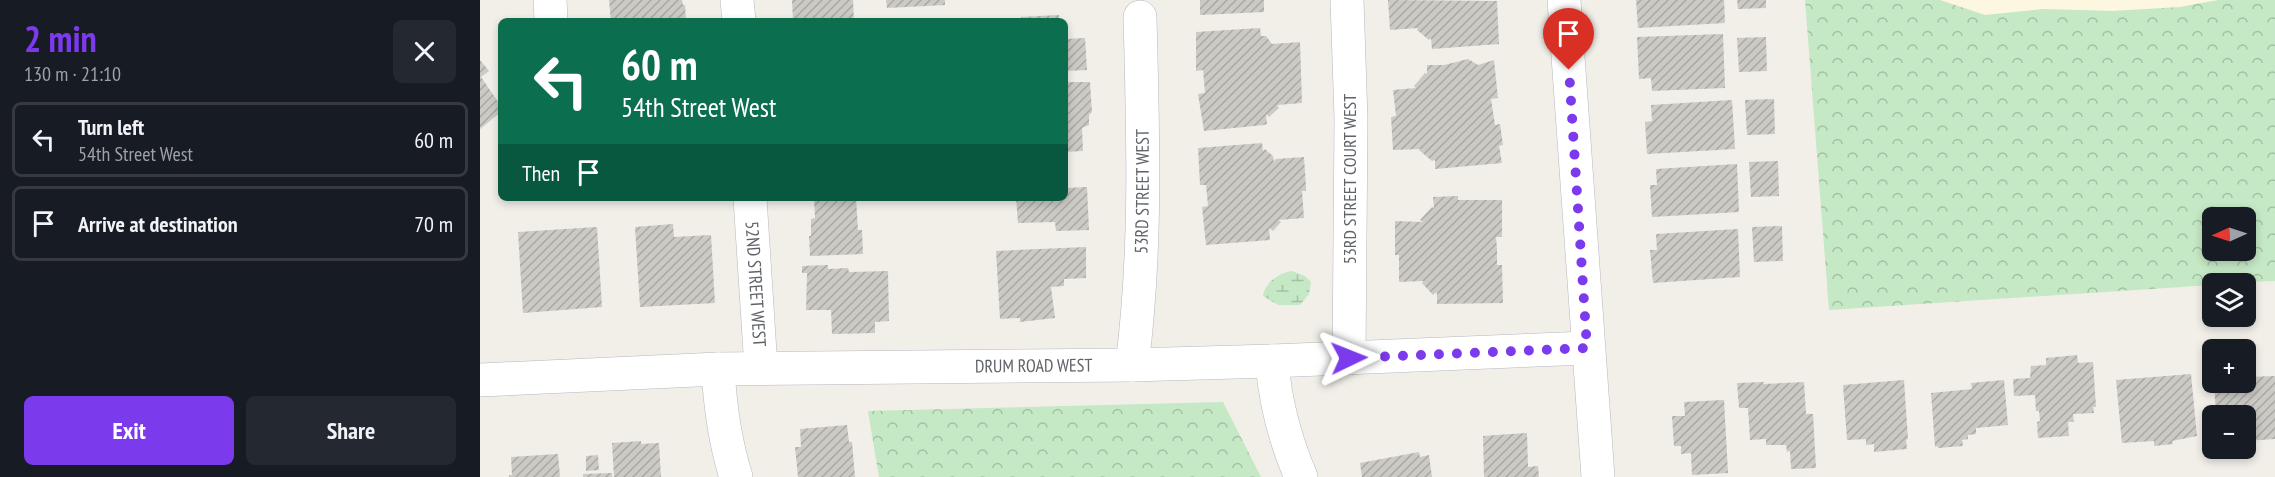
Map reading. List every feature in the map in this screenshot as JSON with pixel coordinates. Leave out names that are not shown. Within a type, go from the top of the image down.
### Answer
[{"type":"street","points":[[550,0],[551,18]]},
{"type":"street","points":[[737,0],[739,18]]},
{"type":"street","name":"53RD STREET COURT WEST","points":[[1347,0],[1351,119],[1349,358]]},
{"type":"street","points":[[1564,0],[1587,348],[1598,477]]},
{"type":"street","name":"53RD STREET WEST","points":[[1132,365],[1139,313],[1143,225],[1140,16]]},
{"type":"street","name":"52ND STREET WEST","points":[[750,201],[761,368]]},
{"type":"street","name":"DRUM ROAD WEST","points":[[480,380],[718,369],[1132,365],[1587,348]]},
{"type":"street","points":[[1272,361],[1279,411],[1291,453],[1301,477]]},
{"type":"street","points":[[718,369],[724,428],[736,477]]},
{"type":"shaded area","points":[[1940,0],[2218,0],[2180,7],[2112,11],[2043,9],[1985,15]]},
{"type":"green space","points":[[1805,0],[1940,0],[1985,15],[2043,9],[2112,11],[2180,7],[2218,0],[2275,0],[2275,281],[2256,282],[2256,273],[2202,273],[2202,286],[1829,310]]},
{"type":"green space","points":[[1292,271],[1305,276],[1311,282],[1309,294],[1300,305],[1278,305],[1263,296],[1273,279]]},
{"type":"green space","points":[[1223,402],[1261,477],[879,477],[868,411]]},
{"type":"building","points":[[609,0],[682,0],[685,5],[686,18],[611,18]]},
{"type":"building","points":[[792,0],[853,0],[854,18],[793,18]]},
{"type":"building","points":[[886,0],[945,0],[945,5],[887,8]]},
{"type":"building","points":[[1200,0],[1264,0],[1264,12],[1200,15]]},
{"type":"building","points":[[1388,0],[1497,1],[1499,44],[1432,49],[1431,38],[1429,40],[1417,30],[1418,28],[1390,30]]},
{"type":"building","points":[[1636,0],[1724,0],[1725,23],[1638,28]]},
{"type":"building","points":[[1737,0],[1766,0],[1766,8],[1738,9]]},
{"type":"building","points":[[1059,15],[1059,18],[1021,17]]},
{"type":"building","points":[[1260,28],[1261,36],[1266,36],[1272,44],[1300,42],[1302,103],[1277,105],[1279,108],[1269,117],[1266,114],[1267,124],[1264,125],[1204,131],[1198,94],[1205,93],[1203,70],[1196,71],[1196,32]]},
{"type":"building","points":[[1723,34],[1725,88],[1652,91],[1651,78],[1639,79],[1637,37]]},
{"type":"building","points":[[1766,37],[1767,71],[1739,72],[1737,38]]},
{"type":"building","points":[[1085,38],[1087,70],[1068,71],[1068,39]]},
{"type":"building","points":[[1468,59],[1478,65],[1494,60],[1498,98],[1491,99],[1495,125],[1500,124],[1503,145],[1499,146],[1502,163],[1435,169],[1435,160],[1432,161],[1419,150],[1421,149],[1393,150],[1391,117],[1396,116],[1393,90],[1416,88],[1414,86],[1425,73],[1427,74],[1427,65],[1444,65]]},
{"type":"building","points":[[480,60],[489,71],[481,77],[498,102],[498,114],[480,129]]},
{"type":"building","points":[[1068,82],[1090,82],[1092,112],[1089,115],[1089,125],[1082,128],[1083,151],[1068,152]]},
{"type":"building","points":[[1774,99],[1775,134],[1747,135],[1745,100]]},
{"type":"building","points":[[1732,100],[1735,149],[1647,154],[1645,122],[1652,121],[1651,105]]},
{"type":"building","points":[[1262,143],[1263,151],[1265,149],[1273,156],[1274,162],[1276,159],[1304,157],[1306,191],[1302,191],[1304,218],[1278,220],[1281,222],[1273,231],[1269,228],[1270,240],[1206,245],[1202,207],[1208,206],[1206,185],[1200,185],[1198,148]]},
{"type":"building","points":[[1778,161],[1779,196],[1751,197],[1749,162]]},
{"type":"building","points":[[1737,164],[1739,212],[1652,217],[1650,185],[1657,185],[1656,169]]},
{"type":"building","points":[[1087,187],[1089,230],[1056,231],[1055,222],[1018,223],[1016,201],[1068,201],[1068,188]]},
{"type":"building","points":[[1458,196],[1458,200],[1502,200],[1502,237],[1496,237],[1497,265],[1502,265],[1503,303],[1437,304],[1437,292],[1433,295],[1422,283],[1424,281],[1399,282],[1399,255],[1395,255],[1395,221],[1423,222],[1420,220],[1432,207],[1434,208],[1433,197]]},
{"type":"building","points":[[814,201],[856,201],[858,230],[862,230],[863,254],[810,256],[811,219],[815,218]]},
{"type":"building","points":[[673,224],[674,237],[711,235],[715,303],[640,307],[635,227]]},
{"type":"building","points":[[1782,226],[1783,261],[1754,262],[1752,227]]},
{"type":"building","points":[[597,227],[602,307],[523,313],[518,232]]},
{"type":"building","points":[[1738,229],[1740,277],[1653,283],[1650,250],[1657,250],[1656,234]]},
{"type":"building","points":[[1086,247],[1086,278],[1064,279],[1064,286],[1051,287],[1055,318],[1020,322],[1020,318],[1000,319],[996,251]]},
{"type":"building","points":[[828,265],[828,269],[848,268],[849,272],[888,271],[889,321],[875,322],[875,333],[832,334],[831,310],[806,310],[807,273],[802,273],[802,266]]},
{"type":"building","points":[[2077,355],[2078,363],[2093,362],[2096,407],[2093,407],[2094,413],[2073,414],[2074,422],[2068,422],[2069,436],[2038,438],[2037,422],[2040,421],[2039,411],[2036,411],[2035,395],[2014,396],[2013,379],[2030,378],[2031,366],[2046,365],[2046,358]]},
{"type":"building","points":[[2191,374],[2197,436],[2172,441],[2173,444],[2154,446],[2154,441],[2122,443],[2116,380]]},
{"type":"building","points":[[2275,376],[2275,439],[2256,440],[2256,405],[2215,405],[2215,393],[2256,393],[2256,377]]},
{"type":"building","points":[[1904,380],[1907,449],[1874,452],[1874,444],[1866,445],[1866,439],[1847,440],[1843,385]]},
{"type":"building","points":[[2004,380],[2008,425],[1976,428],[1976,434],[1968,435],[1968,439],[1962,440],[1963,446],[1935,447],[1931,393],[1972,389],[1971,383]]},
{"type":"building","points":[[1764,382],[1763,384],[1804,382],[1806,414],[1813,414],[1816,468],[1791,469],[1790,451],[1787,452],[1786,445],[1766,445],[1766,439],[1750,440],[1748,408],[1739,408],[1737,383]]},
{"type":"building","points":[[1724,400],[1728,473],[1692,475],[1691,453],[1681,454],[1681,446],[1674,446],[1672,416],[1685,416],[1684,402]]},
{"type":"building","points":[[847,425],[849,442],[852,442],[855,477],[798,477],[795,447],[801,447],[800,429]]},
{"type":"building","points":[[1527,433],[1528,467],[1538,466],[1539,477],[1484,477],[1483,436]]},
{"type":"building","points":[[641,441],[641,444],[659,443],[661,477],[614,477],[612,443]]},
{"type":"building","points":[[1419,452],[1420,457],[1429,455],[1432,477],[1362,477],[1360,463]]},
{"type":"building","points":[[558,454],[560,477],[509,477],[512,475],[511,457]]},
{"type":"building","points":[[598,455],[599,470],[586,471],[586,456]]},
{"type":"building","points":[[612,473],[612,477],[583,477],[583,474]]},
{"type":"route","points":[[1349,358],[1587,348],[1569,70]]}]
